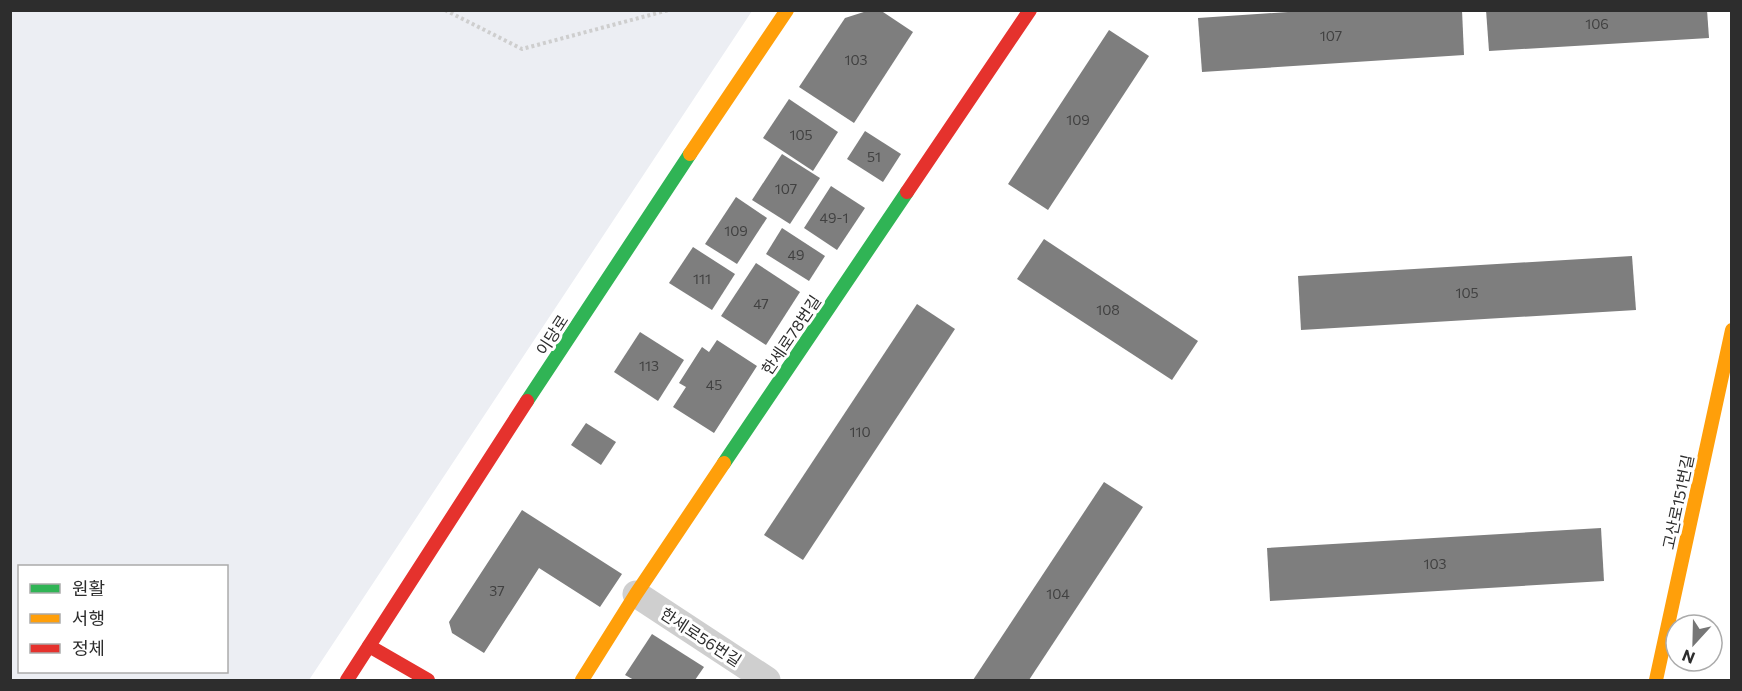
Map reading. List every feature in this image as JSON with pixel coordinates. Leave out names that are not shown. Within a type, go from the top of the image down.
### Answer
[{"type":"street","name":"이당로","points":[[347,681],[462,500],[787,10]]},
{"type":"street","name":"한세로78번길","points":[[582,681],[636,594],[1030,10]]},
{"type":"street","name":"고산로151번길","points":[[1656,681],[1731,330]]},
{"type":"street","name":"한세로56번길","points":[[636,594],[767,681]]},
{"type":"street","points":[[369,646],[428,681]]},
{"type":"path","points":[[445,10],[522,49],[669,10]]},
{"type":"shaded area","points":[[10,11],[752,11],[309,680],[11,680]]},
{"type":"building","points":[[870,10],[880,10],[913,32],[854,123],[799,87],[845,18]]},
{"type":"building","points":[[1317,10],[1462,10],[1464,55],[1202,72],[1198,18]]},
{"type":"building","points":[[1486,10],[1707,10],[1709,38],[1489,51]]},
{"type":"building","points":[[1109,30],[1149,56],[1048,210],[1008,184]]},
{"type":"building","points":[[789,99],[838,132],[813,171],[763,138]]},
{"type":"building","points":[[865,131],[901,154],[883,182],[847,159]]},
{"type":"building","points":[[782,154],[820,178],[790,224],[752,200]]},
{"type":"building","points":[[831,186],[865,208],[837,250],[804,228]]},
{"type":"building","points":[[736,197],[767,218],[737,264],[705,244]]},
{"type":"building","points":[[782,228],[825,256],[809,281],[766,254]]},
{"type":"building","points":[[1044,239],[1198,341],[1172,380],[1017,279]]},
{"type":"building","points":[[693,247],[735,274],[712,310],[669,283]]},
{"type":"building","points":[[1632,256],[1636,310],[1301,330],[1298,276]]},
{"type":"building","points":[[756,263],[800,292],[766,345],[721,316]]},
{"type":"building","points":[[917,304],[955,329],[803,560],[764,535]]},
{"type":"building","points":[[640,332],[684,360],[658,401],[614,372]]},
{"type":"building","points":[[717,340],[757,366],[714,433],[673,407],[686,387],[679,383],[702,347],[709,352]]},
{"type":"building","points":[[586,423],[616,442],[601,465],[571,445]]},
{"type":"building","points":[[1104,482],[1143,507],[1029,680],[973,680]]},
{"type":"building","points":[[522,510],[622,574],[600,607],[539,568],[484,653],[452,633],[449,622]]},
{"type":"building","points":[[1601,528],[1604,581],[1270,601],[1267,548]]},
{"type":"building","points":[[652,634],[704,667],[695,680],[634,680],[625,675]]},
{"type":"traffic: fast","points":[[527,401],[690,154]]},
{"type":"traffic: fast","points":[[724,463],[907,192]]},
{"type":"traffic: slow","points":[[690,154],[787,10]]},
{"type":"traffic: slow","points":[[1656,680],[1732,330]]},
{"type":"traffic: slow","points":[[582,680],[636,594],[724,463]]},
{"type":"traffic: jam","points":[[907,192],[1030,10]]},
{"type":"traffic: jam","points":[[347,680],[527,401]]},
{"type":"traffic: jam","points":[[369,646],[428,680]]}]
